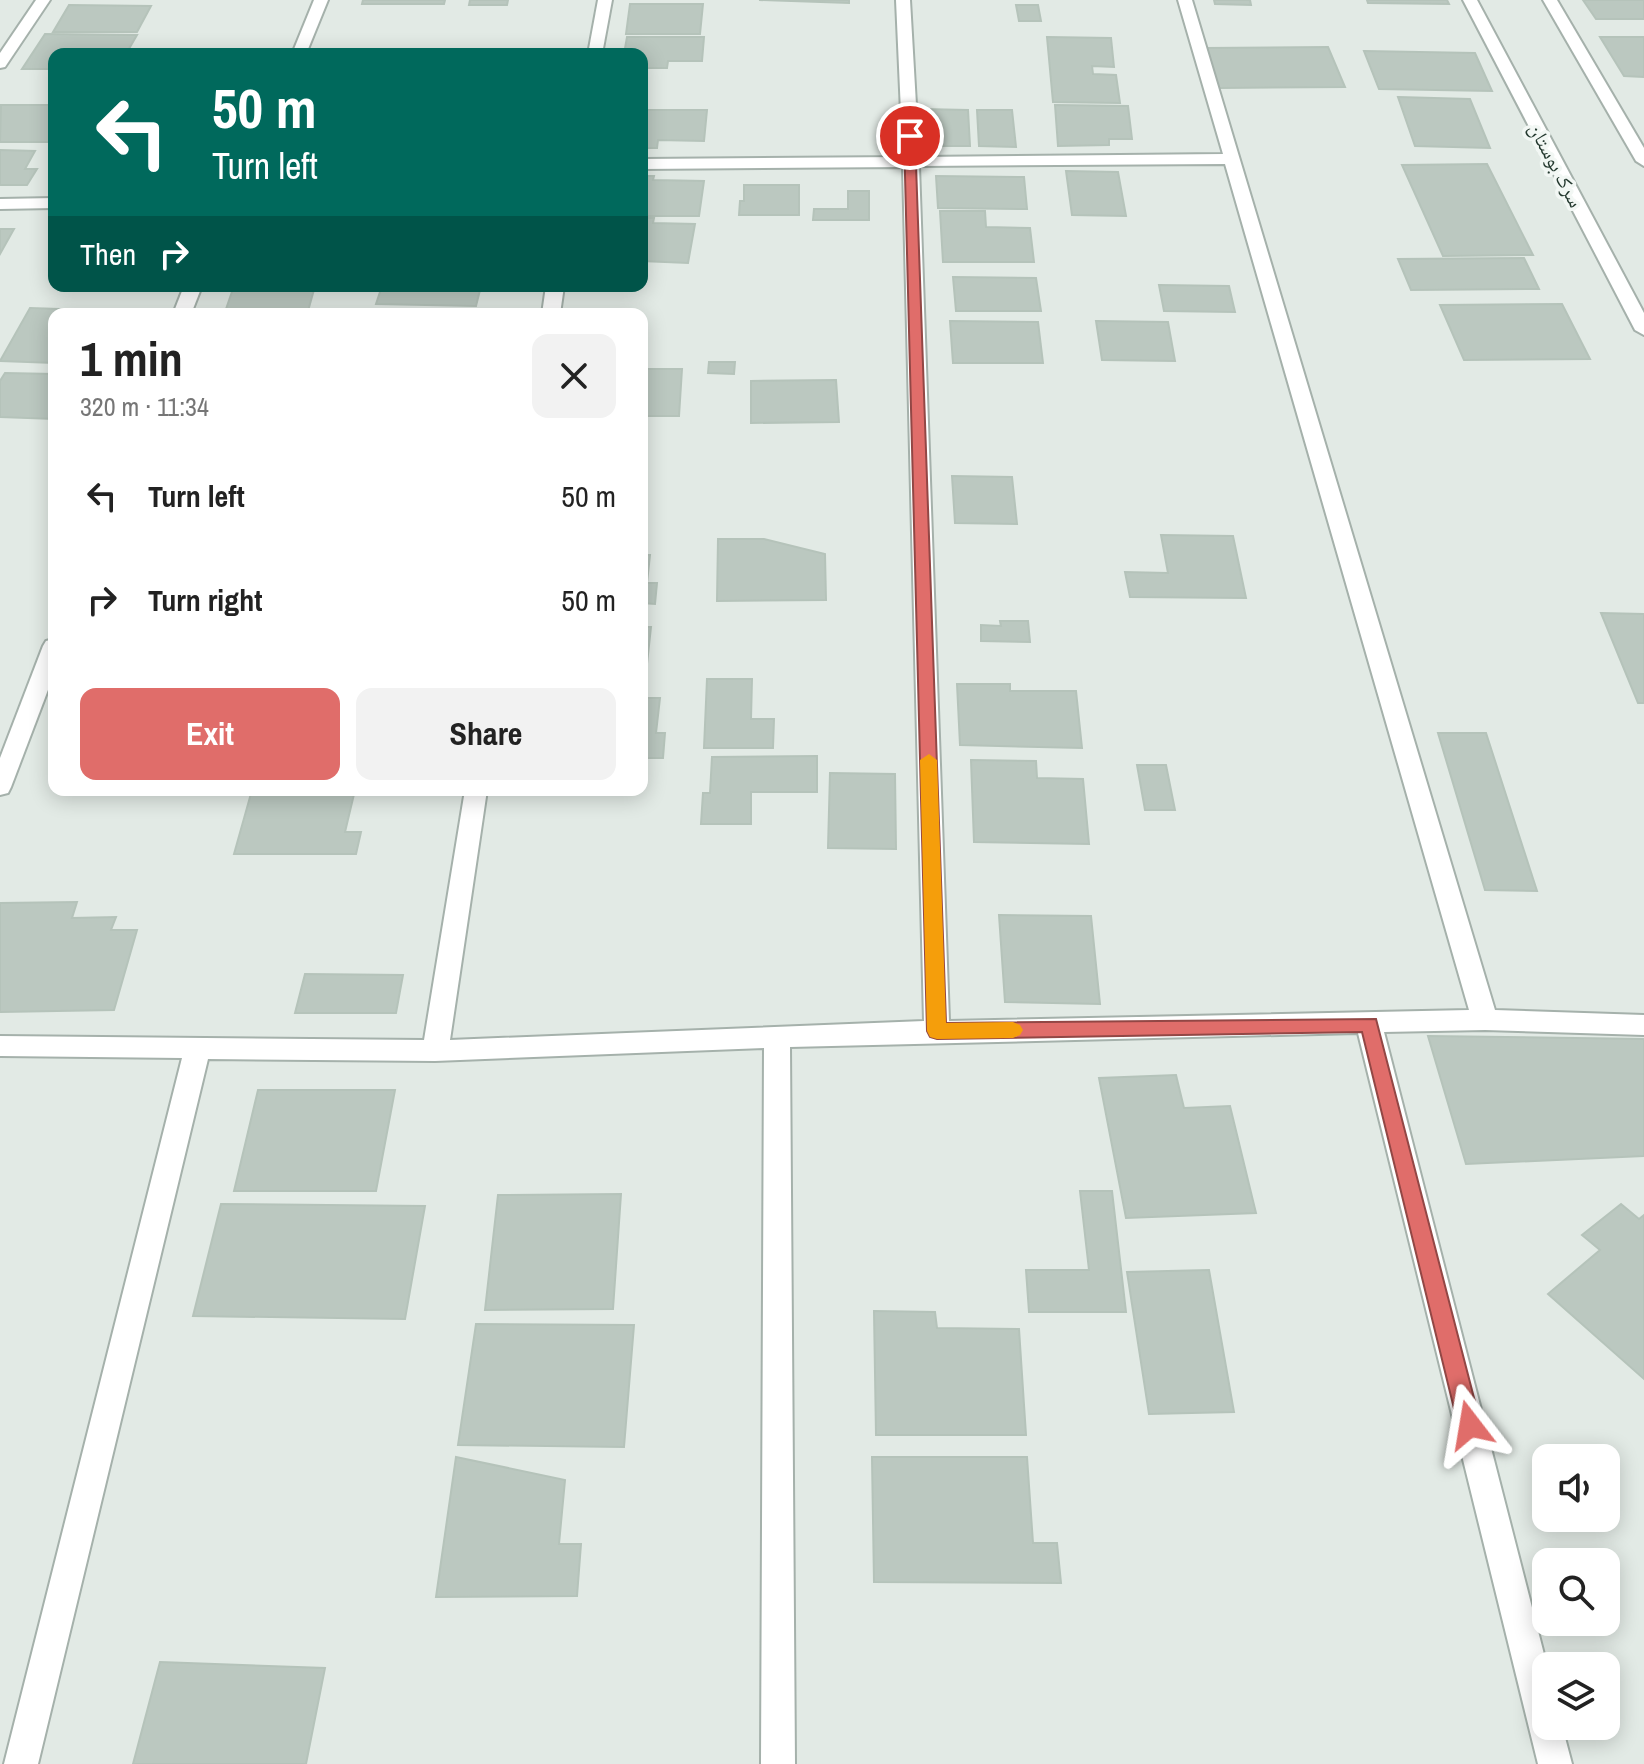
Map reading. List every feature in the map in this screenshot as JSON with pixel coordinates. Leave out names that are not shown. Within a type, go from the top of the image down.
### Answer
[{"type":"street","points":[[0,64],[43,0]]},
{"type":"street","points":[[301,48],[321,0]]},
{"type":"street","points":[[596,48],[605,0]]},
{"type":"street","points":[[903,0],[911,163],[937,1031]]},
{"type":"street","points":[[1185,0],[1485,1020]]},
{"type":"street","name":"سرک بوستان","points":[[1470,0],[1644,330]]},
{"type":"street","points":[[1550,0],[1644,161]]},
{"type":"street","points":[[648,164],[1232,159]]},
{"type":"street","points":[[0,204],[48,203]]},
{"type":"street","points":[[0,787],[48,662]]},
{"type":"street","points":[[435,1051],[475,796]]},
{"type":"street","points":[[0,1046],[197,1051],[435,1051],[937,1031],[1369,1025],[1485,1020],[1644,1025]]},
{"type":"street","points":[[1369,1025],[1555,1764]]},
{"type":"street","points":[[777,1037],[778,1764]]},
{"type":"street","points":[[21,1764],[197,1051]]},
{"type":"building","points":[[363,0],[445,0],[444,4],[362,4]]},
{"type":"building","points":[[470,0],[508,0],[507,5],[469,5]]},
{"type":"building","points":[[759,0],[849,0],[849,3]]},
{"type":"building","points":[[1214,0],[1250,0],[1251,5],[1215,4]]},
{"type":"building","points":[[1367,0],[1447,0],[1449,4],[1368,3]]},
{"type":"building","points":[[1583,0],[1644,0],[1644,19],[1596,19]]},
{"type":"building","points":[[630,4],[703,4],[700,34],[626,34]]},
{"type":"building","points":[[69,5],[151,6],[137,32],[53,32]]},
{"type":"building","points":[[1016,5],[1038,5],[1041,21],[1019,21]]},
{"type":"building","points":[[45,34],[137,35],[129,48],[48,48],[48,69],[22,69]]},
{"type":"building","points":[[627,37],[704,37],[702,61],[668,61],[667,68],[648,68],[648,48],[625,48]]},
{"type":"building","points":[[1047,37],[1111,38],[1114,67],[1092,66],[1093,74],[1116,75],[1120,103],[1053,102]]},
{"type":"building","points":[[1600,37],[1644,37],[1644,77],[1624,76]]},
{"type":"building","points":[[1328,47],[1345,87],[1219,88],[1206,48]]},
{"type":"building","points":[[1364,51],[1475,53],[1492,91],[1379,89]]},
{"type":"building","points":[[1398,97],[1470,99],[1490,148],[1415,146]]},
{"type":"building","points":[[1,105],[48,105],[48,142],[0,142]]},
{"type":"building","points":[[1055,105],[1128,106],[1132,139],[1109,139],[1109,145],[1058,146]]},
{"type":"building","points":[[922,109],[968,110],[970,146],[924,146]]},
{"type":"building","points":[[648,110],[707,110],[704,141],[658,140],[657,148],[648,148]]},
{"type":"building","points":[[977,110],[1012,110],[1016,147],[979,146]]},
{"type":"building","points":[[0,150],[35,151],[25,169],[37,169],[27,185],[0,185]]},
{"type":"building","points":[[1487,164],[1533,255],[1443,256],[1402,165]]},
{"type":"building","points":[[1066,171],[1118,172],[1126,216],[1072,215]]},
{"type":"building","points":[[648,176],[654,176],[653,180],[704,181],[699,216],[648,216]]},
{"type":"building","points":[[936,176],[1024,177],[1027,209],[938,208]]},
{"type":"building","points":[[744,185],[799,185],[799,215],[739,215],[740,201],[744,201]]},
{"type":"building","points":[[848,191],[869,191],[869,220],[813,220],[814,209],[848,209]]},
{"type":"building","points":[[940,211],[985,211],[986,227],[1030,228],[1034,262],[943,262]]},
{"type":"building","points":[[648,218],[654,218],[653,223],[695,224],[688,263],[648,261]]},
{"type":"building","points":[[0,229],[14,229],[0,254]]},
{"type":"building","points":[[1524,258],[1539,289],[1411,290],[1398,259]]},
{"type":"building","points":[[953,277],[1036,278],[1041,311],[956,311]]},
{"type":"building","points":[[1159,285],[1229,286],[1235,312],[1164,311]]},
{"type":"building","points":[[232,292],[313,292],[309,308],[226,308]]},
{"type":"building","points":[[380,292],[480,292],[476,306],[376,304]]},
{"type":"building","points":[[1562,304],[1590,359],[1464,360],[1440,305]]},
{"type":"building","points":[[30,308],[48,309],[48,363],[0,361]]},
{"type":"building","points":[[950,321],[1038,322],[1043,363],[953,363]]},
{"type":"building","points":[[1096,321],[1168,322],[1175,361],[1102,360]]},
{"type":"building","points":[[709,362],[735,362],[734,374],[708,373]]},
{"type":"building","points":[[648,369],[682,369],[679,416],[648,416]]},
{"type":"building","points":[[5,373],[48,374],[48,419],[0,417],[0,381]]},
{"type":"building","points":[[836,380],[839,422],[751,423],[751,381]]},
{"type":"building","points":[[952,476],[1012,477],[1017,524],[955,523]]},
{"type":"building","points":[[1161,535],[1233,536],[1246,598],[1130,597],[1125,572],[1168,573]]},
{"type":"building","points":[[718,539],[764,539],[825,554],[826,600],[717,601]]},
{"type":"building","points":[[648,583],[657,583],[655,604],[648,603]]},
{"type":"building","points":[[1601,613],[1644,614],[1644,703],[1638,703]]},
{"type":"building","points":[[1000,621],[1028,621],[1030,642],[981,641],[981,625],[1001,626]]},
{"type":"building","points":[[648,627],[651,627],[648,654]]},
{"type":"building","points":[[707,679],[752,679],[751,719],[774,719],[773,748],[704,748]]},
{"type":"building","points":[[957,684],[1010,684],[1010,691],[1076,691],[1082,748],[960,745]]},
{"type":"building","points":[[648,698],[660,698],[656,733],[665,733],[663,758],[648,758]]},
{"type":"building","points":[[1438,733],[1486,733],[1537,891],[1485,890]]},
{"type":"building","points":[[817,756],[817,792],[751,792],[751,824],[701,824],[703,793],[710,793],[712,757]]},
{"type":"building","points":[[971,760],[1036,761],[1037,778],[1083,779],[1089,844],[974,842]]},
{"type":"building","points":[[1137,765],[1166,765],[1175,810],[1145,810]]},
{"type":"building","points":[[830,773],[895,774],[896,849],[828,848]]},
{"type":"building","points":[[250,796],[354,796],[345,832],[361,832],[356,854],[234,854]]},
{"type":"building","points":[[77,902],[72,918],[116,917],[111,930],[137,930],[114,1010],[0,1012],[0,903]]},
{"type":"building","points":[[999,915],[1091,916],[1100,1004],[1005,1002]]},
{"type":"building","points":[[305,974],[403,975],[396,1013],[295,1013]]},
{"type":"building","points":[[1428,1036],[1644,1039],[1644,1156],[1466,1164]]},
{"type":"building","points":[[1176,1075],[1184,1108],[1230,1106],[1256,1213],[1126,1218],[1099,1078]]},
{"type":"building","points":[[258,1090],[395,1090],[376,1191],[234,1191]]},
{"type":"building","points":[[1080,1191],[1112,1191],[1126,1312],[1029,1312],[1026,1270],[1089,1270]]},
{"type":"building","points":[[621,1194],[613,1309],[485,1310],[498,1195]]},
{"type":"building","points":[[221,1204],[425,1206],[405,1319],[193,1316]]},
{"type":"building","points":[[1621,1204],[1639,1219],[1644,1215],[1644,1379],[1548,1294],[1600,1250],[1582,1235]]},
{"type":"building","points":[[1209,1270],[1234,1412],[1149,1414],[1127,1272]]},
{"type":"building","points":[[874,1311],[935,1312],[937,1328],[1019,1329],[1026,1435],[876,1435]]},
{"type":"building","points":[[476,1324],[634,1325],[624,1447],[458,1445]]},
{"type":"building","points":[[456,1457],[565,1480],[559,1544],[581,1544],[577,1596],[436,1597]]},
{"type":"building","points":[[872,1457],[1027,1457],[1033,1543],[1057,1543],[1061,1583],[874,1582]]},
{"type":"building","points":[[160,1662],[325,1668],[306,1764],[133,1764]]},
{"type":"slow traffic","points":[[929,760],[937,1031],[1013,1030]]},
{"type":"route","points":[[910,136],[937,1031],[1369,1025],[1470,1425]]}]
